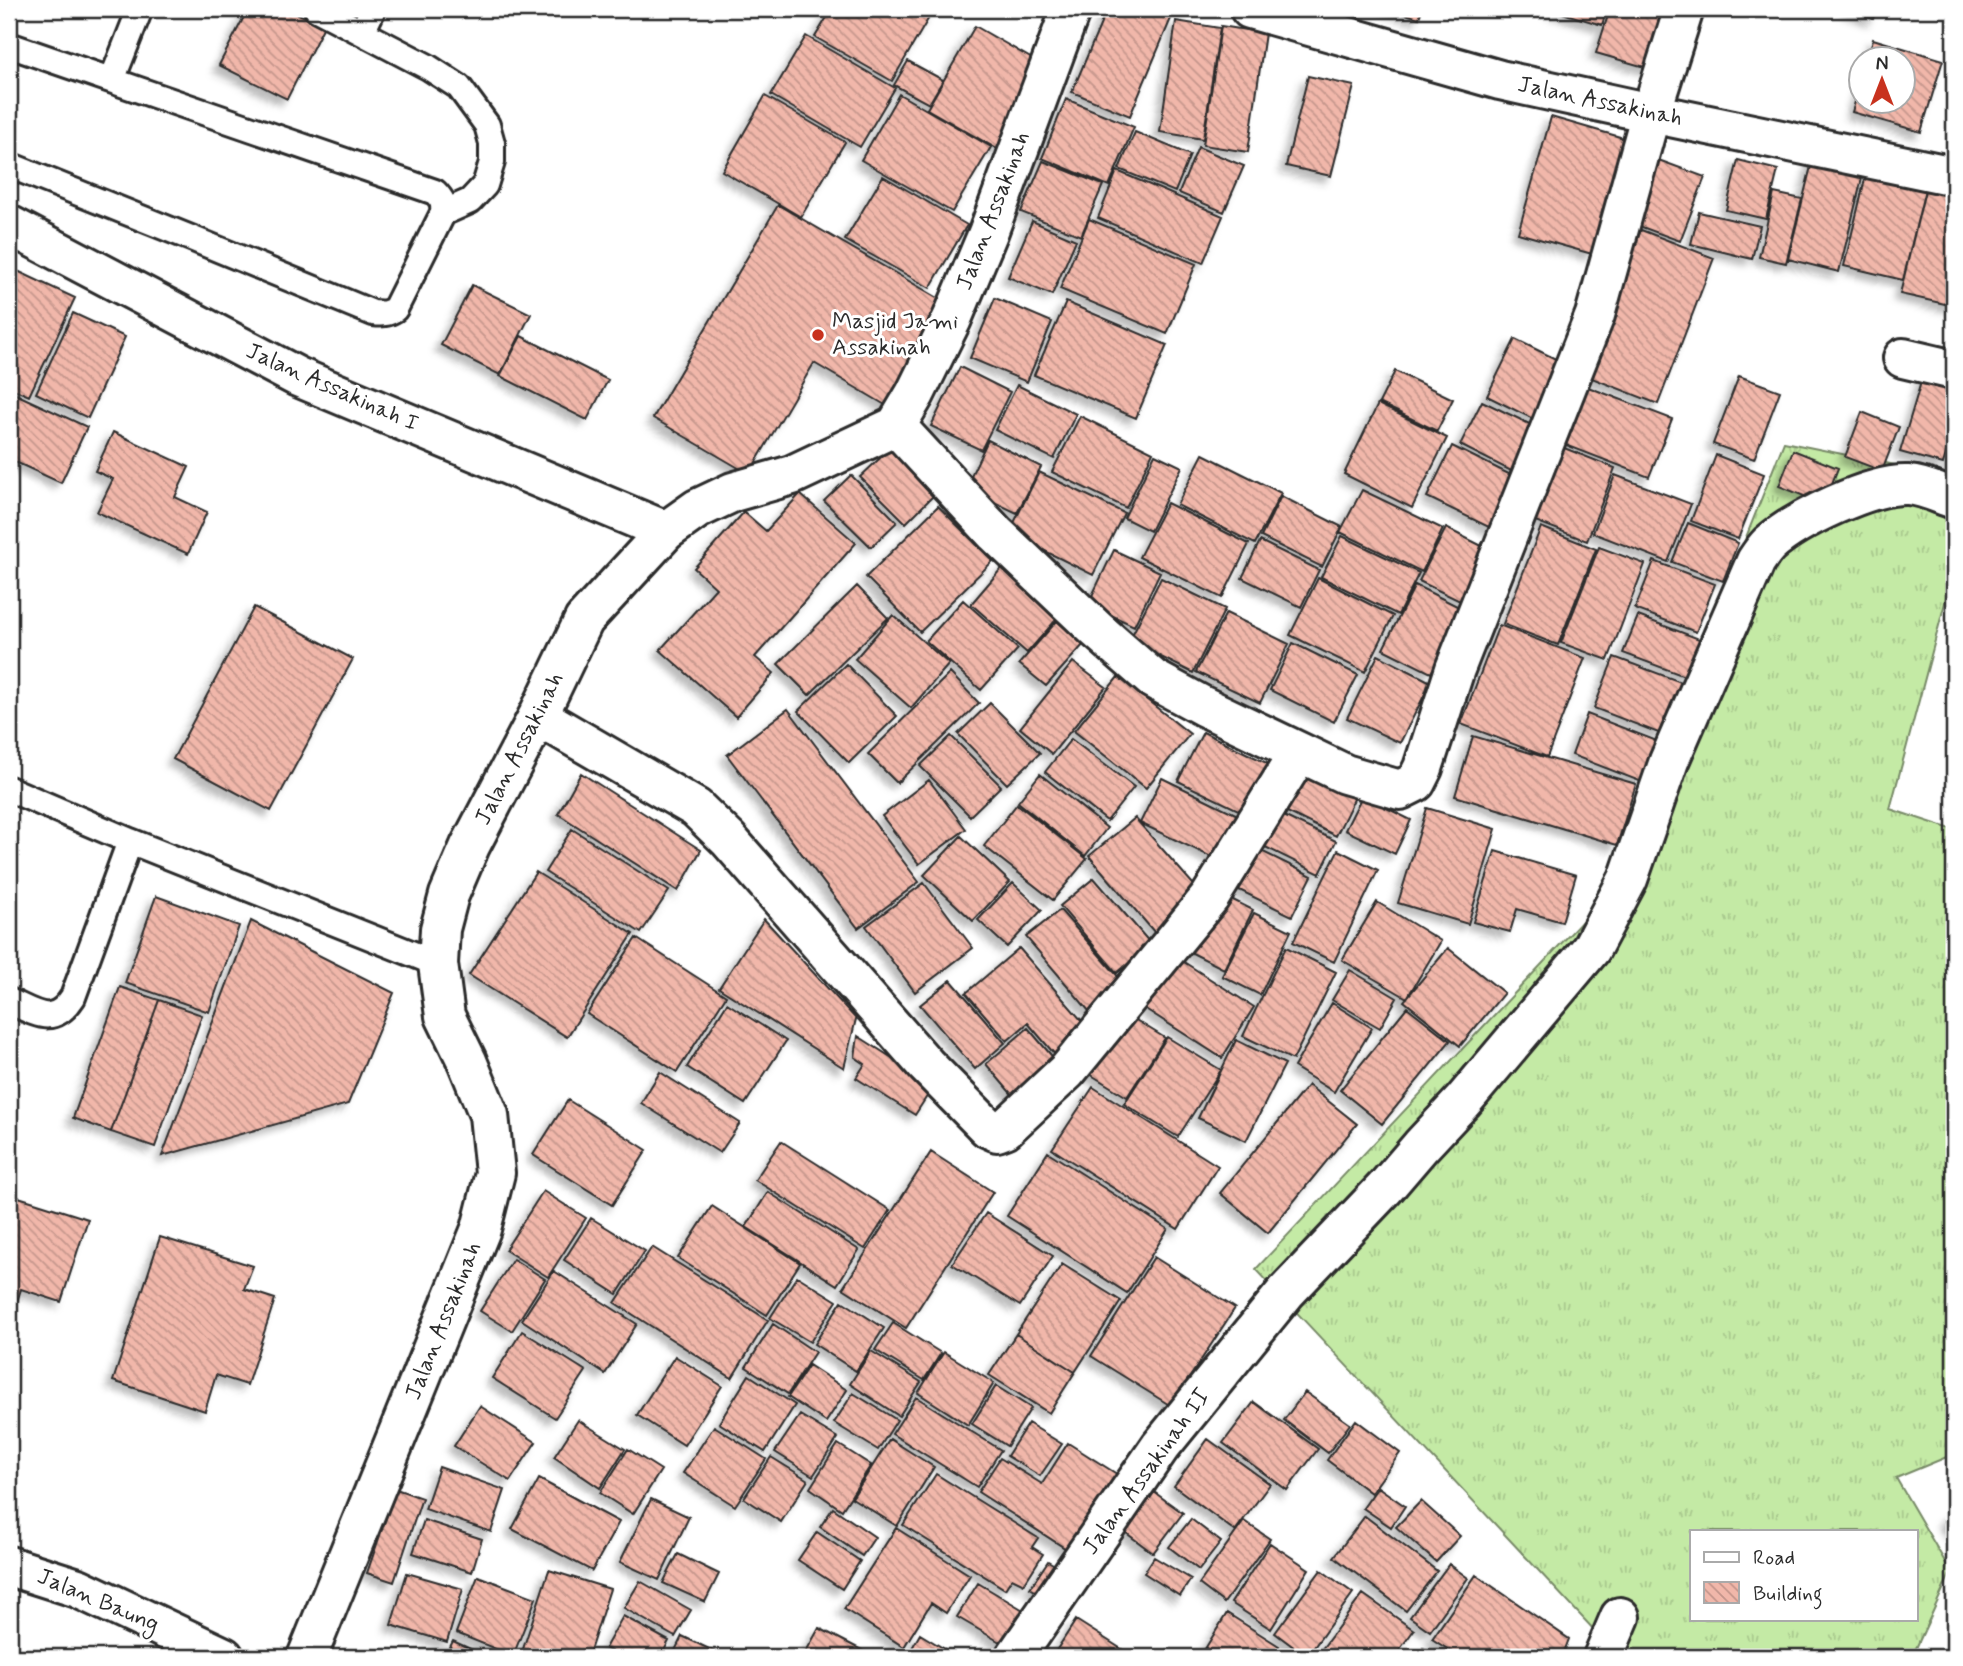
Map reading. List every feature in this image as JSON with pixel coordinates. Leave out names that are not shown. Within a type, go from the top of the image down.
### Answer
[{"type":"street","name":"Jalan Assakinah","points":[[307,1657],[481,1229],[495,1173],[489,1115],[467,1061],[444,1016],[438,964],[440,929],[449,895],[470,846],[538,716],[584,620],[666,531],[697,509],[733,492],[792,475],[896,426],[915,394],[962,295],[988,233],[1071,9]]},
{"type":"street","name":"Jalan Assakinah","points":[[1250,9],[1500,80],[1954,176]]},
{"type":"street","points":[[896,426],[995,533],[1153,679],[1345,774],[1400,790],[1416,782],[1455,669],[1595,315],[1651,113],[1684,9]]},
{"type":"street","name":"Jalan Assakinah I","points":[[9,225],[298,377],[666,531]]},
{"type":"street","points":[[1903,358],[1954,370]]},
{"type":"street","name":"Jalan Assakinah II","points":[[1015,1657],[1160,1447],[1286,1293],[1463,1101],[1591,949],[1629,879],[1669,761],[1756,561],[1767,545],[1797,524],[1852,497],[1885,488],[1905,485],[1921,487],[1954,499]]},
{"type":"street","points":[[538,716],[696,808],[728,839],[926,1065],[989,1128],[997,1132],[1005,1129],[1067,1071],[1210,897],[1299,753]]},
{"type":"street","name":"Jalan Baung","points":[[9,1566],[78,1588],[224,1657]]},
{"type":"street","points":[[1603,1657],[1620,1617]]},
{"type":"lane","points":[[112,80],[140,9]]},
{"type":"lane","points":[[317,9],[428,66],[459,87],[487,125],[492,143],[492,162],[485,186],[470,201],[443,213]]},
{"type":"lane","points":[[362,32],[373,9]]},
{"type":"lane","points":[[9,45],[435,192],[444,206],[443,213],[395,309],[388,313],[373,313],[9,165]]},
{"type":"lane","points":[[9,789],[130,841],[438,964]]},
{"type":"lane","points":[[9,1002],[39,1014],[53,1016],[65,1009],[73,997],[130,841]]},
{"type":"green space","points":[[1784,442],[1954,477],[1954,569],[1890,809],[1954,830],[1954,1454],[1896,1478],[1951,1572],[1912,1657],[1591,1657],[1597,1633],[1256,1269],[1601,901]]},
{"type":"building","points":[[248,9],[288,9],[324,26],[287,99],[219,65]]},
{"type":"building","points":[[832,9],[934,9],[892,81],[815,37]]},
{"type":"building","points":[[1107,9],[1175,9],[1130,116],[1072,92]]},
{"type":"building","points":[[1387,9],[1422,9],[1419,18]]},
{"type":"building","points":[[1549,9],[1607,9],[1602,25]]},
{"type":"building","points":[[1610,9],[1673,9],[1655,70],[1596,53]]},
{"type":"building","points":[[1846,9],[1877,9],[1873,19]]},
{"type":"building","points":[[1176,21],[1220,28],[1203,139],[1160,132]]},
{"type":"building","points":[[975,26],[1048,68],[999,150],[927,109]]},
{"type":"building","points":[[1221,26],[1265,33],[1248,152],[1203,145]]},
{"type":"building","points":[[806,36],[895,88],[860,147],[771,95]]},
{"type":"building","points":[[1873,39],[1896,46],[1871,46]]},
{"type":"building","points":[[1918,52],[1943,60],[1921,132],[1866,116],[1918,116]]},
{"type":"building","points":[[908,61],[943,80],[929,104],[894,85]]},
{"type":"building","points":[[1308,76],[1354,86],[1331,176],[1286,166]]},
{"type":"building","points":[[899,94],[991,147],[952,212],[861,160]]},
{"type":"building","points":[[765,96],[845,142],[801,217],[722,171]]},
{"type":"building","points":[[1066,99],[1134,127],[1109,186],[1042,158]]},
{"type":"building","points":[[1551,117],[1627,139],[1592,254],[1518,233]]},
{"type":"building","points":[[1135,132],[1190,155],[1175,192],[1119,169]]},
{"type":"building","points":[[1198,147],[1244,166],[1224,212],[1179,193]]},
{"type":"building","points":[[1815,150],[1866,162],[1839,272],[1788,259]]},
{"type":"building","points":[[1653,158],[1705,177],[1680,241],[1628,222]]},
{"type":"building","points":[[1738,160],[1778,170],[1766,219],[1726,210]]},
{"type":"building","points":[[1043,161],[1103,185],[1081,236],[1021,212]]},
{"type":"building","points":[[1117,171],[1223,216],[1203,263],[1098,218]]},
{"type":"building","points":[[1866,175],[1925,189],[1903,280],[1844,266]]},
{"type":"building","points":[[883,176],[967,225],[930,288],[845,240]]},
{"type":"building","points":[[1927,182],[1954,188],[1954,306],[1900,294]]},
{"type":"building","points":[[1774,193],[1802,199],[1786,263],[1759,257]]},
{"type":"building","name":"Masjid Jami Assakinah","points":[[778,205],[952,306],[892,409],[814,363],[749,474],[653,418]]},
{"type":"building","points":[[1699,212],[1760,226],[1752,259],[1691,244]]},
{"type":"building","points":[[1089,219],[1196,264],[1167,334],[1060,289]]},
{"type":"building","points":[[1032,221],[1076,240],[1052,295],[1008,277]]},
{"type":"building","points":[[1641,230],[1714,258],[1658,404],[1584,375]]},
{"type":"building","points":[[9,267],[75,298],[29,396],[9,387]]},
{"type":"building","points":[[472,285],[531,314],[500,375],[441,345]]},
{"type":"building","points":[[995,298],[1052,322],[1027,382],[970,358]]},
{"type":"building","points":[[1066,302],[1167,345],[1136,418],[1034,375]]},
{"type":"building","points":[[73,313],[125,337],[88,418],[36,393]]},
{"type":"building","points":[[521,336],[608,380],[587,420],[500,376]]},
{"type":"building","points":[[1515,339],[1566,364],[1537,421],[1487,396]]},
{"type":"building","points":[[960,367],[1010,392],[981,450],[931,426]]},
{"type":"building","points":[[1395,371],[1453,399],[1437,431],[1379,403]]},
{"type":"building","points":[[1924,372],[1954,381],[1954,426],[1943,464],[1900,452]]},
{"type":"building","points":[[1739,376],[1780,391],[1754,459],[1713,444]]},
{"type":"building","points":[[1017,385],[1076,414],[1054,459],[995,430]]},
{"type":"building","points":[[1588,387],[1672,419],[1649,477],[1566,445]]},
{"type":"building","points":[[9,391],[87,427],[61,483],[9,459]]},
{"type":"building","points":[[1482,401],[1542,430],[1519,475],[1460,445]]},
{"type":"building","points":[[1378,404],[1447,438],[1412,508],[1344,474]]},
{"type":"building","points":[[1862,412],[1899,427],[1882,471],[1845,457]]},
{"type":"building","points":[[1080,416],[1153,452],[1126,508],[1052,472]]},
{"type":"building","points":[[113,432],[189,467],[175,497],[207,512],[188,554],[97,512],[113,479],[95,471]]},
{"type":"building","points":[[988,440],[1041,467],[1017,513],[965,488]]},
{"type":"building","points":[[894,445],[939,490],[906,523],[860,477]]},
{"type":"building","points":[[1954,445],[1954,469],[1948,467]]},
{"type":"building","points":[[1452,446],[1523,481],[1497,531],[1427,497]]},
{"type":"building","points":[[1559,446],[1615,468],[1587,541],[1530,519]]},
{"type":"building","points":[[1793,450],[1838,468],[1824,504],[1779,486]]},
{"type":"building","points":[[1155,454],[1182,467],[1150,531],[1124,518]]},
{"type":"building","points":[[1203,454],[1281,493],[1255,544],[1177,505]]},
{"type":"building","points":[[1716,455],[1764,474],[1738,539],[1691,521]]},
{"type":"building","points":[[1039,472],[1124,513],[1093,575],[1009,533]]},
{"type":"building","points":[[851,475],[897,522],[871,547],[824,501]]},
{"type":"building","points":[[1615,475],[1691,504],[1668,562],[1593,533]]},
{"type":"building","points":[[1362,490],[1443,529],[1422,572],[1340,532]]},
{"type":"building","points":[[800,494],[856,543],[755,657],[774,673],[736,717],[660,650],[716,588],[694,568],[744,512],[766,531]]},
{"type":"building","points":[[1281,496],[1342,527],[1322,567],[1261,537]]},
{"type":"building","points":[[1167,503],[1249,544],[1222,598],[1139,557]]},
{"type":"building","points":[[938,506],[993,561],[920,632],[866,577]]},
{"type":"building","points":[[1688,523],[1738,543],[1723,581],[1672,562]]},
{"type":"building","points":[[1541,527],[1596,549],[1558,645],[1503,624]]},
{"type":"building","points":[[1446,528],[1490,550],[1464,603],[1419,581]]},
{"type":"building","points":[[1342,536],[1419,573],[1398,615],[1321,577]]},
{"type":"building","points":[[1260,541],[1319,570],[1301,607],[1242,578]]},
{"type":"building","points":[[1599,547],[1645,564],[1608,660],[1561,643]]},
{"type":"building","points":[[1114,550],[1160,572],[1134,626],[1088,604]]},
{"type":"building","points":[[1654,561],[1715,584],[1696,632],[1635,609]]},
{"type":"building","points":[[1006,563],[1062,613],[1027,653],[971,604]]},
{"type":"building","points":[[1161,578],[1225,609],[1193,673],[1129,641]]},
{"type":"building","points":[[1318,578],[1393,616],[1365,672],[1290,635]]},
{"type":"building","points":[[1415,585],[1463,609],[1431,673],[1383,649]]},
{"type":"building","points":[[857,586],[888,618],[809,695],[778,664]]},
{"type":"building","points":[[963,600],[1018,649],[981,690],[926,641]]},
{"type":"building","points":[[254,607],[353,659],[271,811],[173,759]]},
{"type":"building","points":[[1226,613],[1289,644],[1260,703],[1196,672]]},
{"type":"building","points":[[893,615],[949,664],[911,708],[855,659]]},
{"type":"building","points":[[1638,616],[1702,640],[1687,677],[1623,653]]},
{"type":"building","points":[[1057,621],[1084,644],[1046,686],[1019,664]]},
{"type":"building","points":[[1499,625],[1585,658],[1547,757],[1461,724]]},
{"type":"building","points":[[1293,643],[1358,675],[1334,722],[1270,690]]},
{"type":"building","points":[[1378,655],[1431,682],[1400,743],[1347,718]]},
{"type":"building","points":[[1614,657],[1681,682],[1661,734],[1594,708]]},
{"type":"building","points":[[1073,662],[1106,687],[1052,754],[1020,728]]},
{"type":"building","points":[[846,664],[897,716],[849,763],[798,711]]},
{"type":"building","points":[[950,673],[979,703],[897,783],[868,754]]},
{"type":"building","points":[[1118,677],[1190,734],[1146,788],[1074,731]]},
{"type":"building","points":[[990,703],[1040,753],[1007,784],[958,734]]},
{"type":"building","points":[[788,709],[919,882],[858,928],[727,755]]},
{"type":"building","points":[[1587,714],[1657,741],[1642,782],[1572,755]]},
{"type":"building","points":[[1203,732],[1281,770],[1257,819],[1178,781]]},
{"type":"building","points":[[951,736],[1001,786],[970,816],[920,766]]},
{"type":"building","points":[[1473,736],[1636,784],[1617,845],[1455,796]]},
{"type":"building","points":[[1071,739],[1134,787],[1107,821],[1045,772]]},
{"type":"building","points":[[1302,767],[1357,793],[1336,836],[1281,809]]},
{"type":"building","points":[[581,773],[701,850],[678,891],[558,814]]},
{"type":"building","points":[[1040,774],[1107,828],[1085,856],[1018,802]]},
{"type":"building","points":[[1162,778],[1250,821],[1228,865],[1140,823]]},
{"type":"building","points":[[929,780],[966,829],[919,864],[882,816]]},
{"type":"building","points":[[1362,796],[1411,820],[1395,854],[1345,830]]},
{"type":"building","points":[[1017,804],[1087,859],[1053,900],[984,846]]},
{"type":"building","points":[[1427,808],[1496,829],[1468,924],[1398,903]]},
{"type":"building","points":[[1269,809],[1336,841],[1320,874],[1253,841]]},
{"type":"building","points":[[1135,818],[1207,900],[1161,940],[1089,856]]},
{"type":"building","points":[[572,829],[669,891],[641,933],[545,872]]},
{"type":"building","points":[[961,836],[1010,882],[973,921],[924,875]]},
{"type":"building","points":[[1245,843],[1312,876],[1292,916],[1225,883]]},
{"type":"building","points":[[1338,850],[1378,870],[1334,962],[1293,942]]},
{"type":"building","points":[[1495,851],[1576,875],[1562,922],[1517,909],[1510,932],[1473,922]]},
{"type":"building","points":[[536,872],[633,934],[567,1037],[469,975]]},
{"type":"building","points":[[1094,878],[1151,944],[1117,973],[1060,906]]},
{"type":"building","points":[[924,883],[973,948],[915,992],[866,926]]},
{"type":"building","points":[[1013,883],[1042,910],[1007,947],[978,920]]},
{"type":"building","points":[[1217,892],[1253,910],[1224,969],[1188,951]]},
{"type":"building","points":[[156,896],[239,926],[209,1012],[125,983]]},
{"type":"building","points":[[1377,902],[1441,941],[1407,998],[1342,960]]},
{"type":"building","points":[[1060,910],[1129,989],[1095,1018],[1026,937]]},
{"type":"building","points":[[1254,913],[1291,931],[1260,995],[1222,976]]},
{"type":"building","points":[[764,919],[856,1019],[844,1068],[719,988]]},
{"type":"building","points":[[251,921],[394,993],[348,1104],[162,1156]]},
{"type":"building","points":[[636,938],[726,996],[677,1072],[587,1014]]},
{"type":"building","points":[[1286,947],[1336,972],[1293,1060],[1243,1036]]},
{"type":"building","points":[[1019,948],[1095,1036],[1063,1064],[1028,1023],[1007,1041],[966,993]]},
{"type":"building","points":[[1448,948],[1504,993],[1460,1046],[1404,1001]]},
{"type":"building","points":[[1176,957],[1254,1007],[1222,1058],[1144,1008]]},
{"type":"building","points":[[1350,970],[1397,998],[1380,1028],[1332,1000]]},
{"type":"building","points":[[951,980],[1005,1043],[975,1069],[920,1005]]},
{"type":"building","points":[[120,987],[159,1000],[111,1132],[73,1118]]},
{"type":"building","points":[[159,1000],[202,1015],[155,1147],[111,1132]]},
{"type":"building","points":[[727,1003],[786,1041],[745,1104],[687,1067]]},
{"type":"building","points":[[1332,1003],[1372,1028],[1334,1092],[1294,1067]]},
{"type":"building","points":[[1407,1007],[1450,1041],[1382,1124],[1340,1090]]},
{"type":"building","points":[[1118,1009],[1165,1038],[1127,1097],[1080,1068]]},
{"type":"building","points":[[1028,1028],[1062,1068],[1020,1104],[986,1064]]},
{"type":"building","points":[[858,1036],[903,1065],[907,1075],[931,1090],[915,1115],[856,1078],[865,1064],[855,1057]]},
{"type":"building","points":[[1167,1037],[1221,1070],[1178,1137],[1124,1104]]},
{"type":"building","points":[[1236,1040],[1285,1064],[1246,1141],[1198,1118]]},
{"type":"building","points":[[660,1072],[740,1123],[720,1153],[641,1103]]},
{"type":"building","points":[[1308,1085],[1357,1124],[1268,1233],[1220,1193]]},
{"type":"building","points":[[1093,1087],[1218,1166],[1178,1229],[1052,1149]]},
{"type":"building","points":[[568,1100],[647,1150],[612,1205],[533,1155]]},
{"type":"building","points":[[781,1141],[890,1210],[865,1249],[755,1180]]},
{"type":"building","points":[[931,1152],[993,1192],[906,1328],[843,1288]]},
{"type":"building","points":[[1048,1152],[1168,1229],[1127,1293],[1007,1216]]},
{"type":"building","points":[[543,1191],[586,1218],[548,1277],[505,1250]]},
{"type":"building","points":[[768,1192],[859,1250],[837,1285],[746,1227]]},
{"type":"building","points":[[9,1194],[88,1219],[61,1302],[21,1289],[9,1327]]},
{"type":"building","points":[[712,1206],[800,1263],[767,1315],[678,1258]]},
{"type":"building","points":[[986,1213],[1053,1256],[1020,1306],[952,1264]]},
{"type":"building","points":[[591,1218],[645,1251],[617,1294],[564,1260]]},
{"type":"building","points":[[160,1237],[253,1266],[244,1289],[275,1299],[247,1385],[216,1375],[205,1411],[113,1381]]},
{"type":"building","points":[[652,1247],[768,1320],[732,1378],[615,1303]]},
{"type":"building","points":[[1154,1257],[1235,1308],[1171,1406],[1091,1356]]},
{"type":"building","points":[[513,1259],[545,1279],[512,1331],[480,1311]]},
{"type":"building","points":[[1062,1264],[1121,1301],[1075,1372],[1016,1334]]},
{"type":"building","points":[[554,1271],[637,1324],[605,1374],[522,1320]]},
{"type":"building","points":[[797,1276],[837,1301],[810,1342],[770,1318]]},
{"type":"building","points":[[842,1301],[884,1328],[856,1371],[814,1344]]},
{"type":"building","points":[[893,1323],[941,1353],[924,1380],[875,1350]]},
{"type":"building","points":[[773,1324],[815,1352],[788,1394],[746,1367]]},
{"type":"building","points":[[522,1331],[586,1371],[555,1418],[492,1378]]},
{"type":"building","points":[[1016,1334],[1075,1372],[1049,1413],[989,1375]]},
{"type":"building","points":[[871,1351],[921,1382],[899,1416],[850,1384]]},
{"type":"building","points":[[944,1352],[994,1383],[968,1425],[918,1393]]},
{"type":"building","points":[[675,1356],[722,1386],[684,1445],[637,1415]]},
{"type":"building","points":[[809,1365],[847,1390],[826,1422],[788,1397]]},
{"type":"building","points":[[749,1375],[795,1405],[765,1452],[719,1423]]},
{"type":"building","points":[[996,1386],[1031,1408],[1007,1446],[972,1424]]},
{"type":"building","points":[[1305,1392],[1350,1424],[1328,1453],[1284,1420]]},
{"type":"building","points":[[853,1393],[897,1420],[878,1450],[834,1423]]},
{"type":"building","points":[[916,1397],[1001,1450],[977,1487],[892,1434]]},
{"type":"building","points":[[1254,1402],[1318,1449],[1287,1490],[1223,1443]]},
{"type":"building","points":[[480,1406],[536,1442],[510,1481],[454,1446]]},
{"type":"building","points":[[800,1415],[838,1438],[813,1476],[775,1452]]},
{"type":"building","points":[[578,1420],[625,1449],[600,1488],[554,1457]]},
{"type":"building","points":[[1356,1420],[1400,1453],[1371,1493],[1327,1460]]},
{"type":"building","points":[[1028,1423],[1062,1444],[1040,1476],[1007,1456]]},
{"type":"building","points":[[714,1426],[766,1459],[735,1506],[683,1473]]},
{"type":"building","points":[[890,1439],[934,1467],[897,1526],[852,1498]]},
{"type":"building","points":[[1208,1439],[1270,1484],[1235,1531],[1174,1486]]},
{"type":"building","points":[[1068,1443],[1120,1476],[1071,1552],[978,1492],[1000,1458],[1042,1484]]},
{"type":"building","points":[[838,1444],[871,1465],[842,1510],[810,1488]]},
{"type":"building","points":[[628,1449],[661,1470],[633,1514],[600,1493]]},
{"type":"building","points":[[771,1457],[808,1480],[781,1522],[744,1498]]},
{"type":"building","points":[[439,1467],[505,1490],[491,1532],[425,1509]]},
{"type":"building","points":[[936,1474],[1038,1538],[1032,1547],[1043,1554],[1024,1584],[1012,1578],[1005,1589],[903,1525]]},
{"type":"building","points":[[539,1479],[619,1522],[592,1571],[512,1529]]},
{"type":"building","points":[[1378,1487],[1405,1506],[1391,1527],[1363,1508]]},
{"type":"building","points":[[396,1489],[422,1498],[394,1582],[367,1573]]},
{"type":"building","points":[[1154,1492],[1183,1513],[1153,1553],[1125,1532]]},
{"type":"building","points":[[651,1499],[689,1517],[659,1580],[620,1562]]},
{"type":"building","points":[[1421,1501],[1460,1536],[1436,1562],[1396,1527]]},
{"type":"building","points":[[833,1508],[875,1537],[862,1556],[820,1527]]},
{"type":"building","points":[[1954,1513],[1954,1535],[1944,1520]]},
{"type":"building","points":[[1365,1516],[1437,1571],[1406,1611],[1334,1557]]},
{"type":"building","points":[[1191,1519],[1221,1542],[1199,1570],[1169,1547]]},
{"type":"building","points":[[424,1520],[482,1539],[472,1572],[413,1553]]},
{"type":"building","points":[[1244,1521],[1270,1539],[1224,1603],[1199,1584]]},
{"type":"building","points":[[896,1528],[970,1575],[946,1613],[931,1603],[904,1647],[844,1609]]},
{"type":"building","points":[[817,1532],[860,1561],[842,1589],[798,1560]]},
{"type":"building","points":[[1270,1543],[1309,1569],[1271,1629],[1231,1603]]},
{"type":"building","points":[[678,1554],[719,1574],[705,1602],[663,1583]]},
{"type":"building","points":[[1154,1557],[1191,1579],[1180,1596],[1144,1573]]},
{"type":"building","points":[[1048,1561],[1065,1571],[1047,1598],[1030,1588]]},
{"type":"building","points":[[1449,1564],[1468,1578],[1430,1631],[1410,1617]]},
{"type":"building","points":[[549,1570],[610,1589],[588,1657],[538,1657],[522,1652]]},
{"type":"building","points":[[1321,1570],[1353,1593],[1307,1657],[1275,1633]]},
{"type":"building","points":[[407,1573],[463,1589],[447,1642],[391,1625]]},
{"type":"building","points":[[1476,1575],[1569,1639],[1562,1657],[1460,1657],[1432,1639]]},
{"type":"building","points":[[478,1576],[536,1598],[513,1656],[456,1633]]},
{"type":"building","points":[[640,1581],[691,1610],[675,1637],[624,1608]]},
{"type":"building","points":[[978,1583],[1025,1611],[1005,1645],[957,1617]]},
{"type":"building","points":[[1363,1594],[1414,1630],[1394,1657],[1316,1657]]},
{"type":"building","points":[[1227,1613],[1279,1646],[1272,1657],[1200,1657]]},
{"type":"building","points":[[623,1616],[669,1641],[661,1657],[622,1657],[605,1648]]},
{"type":"building","points":[[1076,1620],[1134,1657],[1052,1657]]},
{"type":"building","points":[[819,1628],[875,1657],[803,1657]]},
{"type":"building","points":[[920,1634],[956,1656],[907,1657]]},
{"type":"building","points":[[682,1636],[726,1657],[672,1657]]},
{"type":"building","points":[[453,1641],[488,1657],[445,1657]]},
{"type":"building","points":[[1423,1648],[1442,1657],[1418,1657]]},
{"type":"building","points":[[1167,1650],[1179,1657],[1163,1657]]},
{"type":"place","name":"Masjid Jami Assakinah","points":[[818,335]]}]
